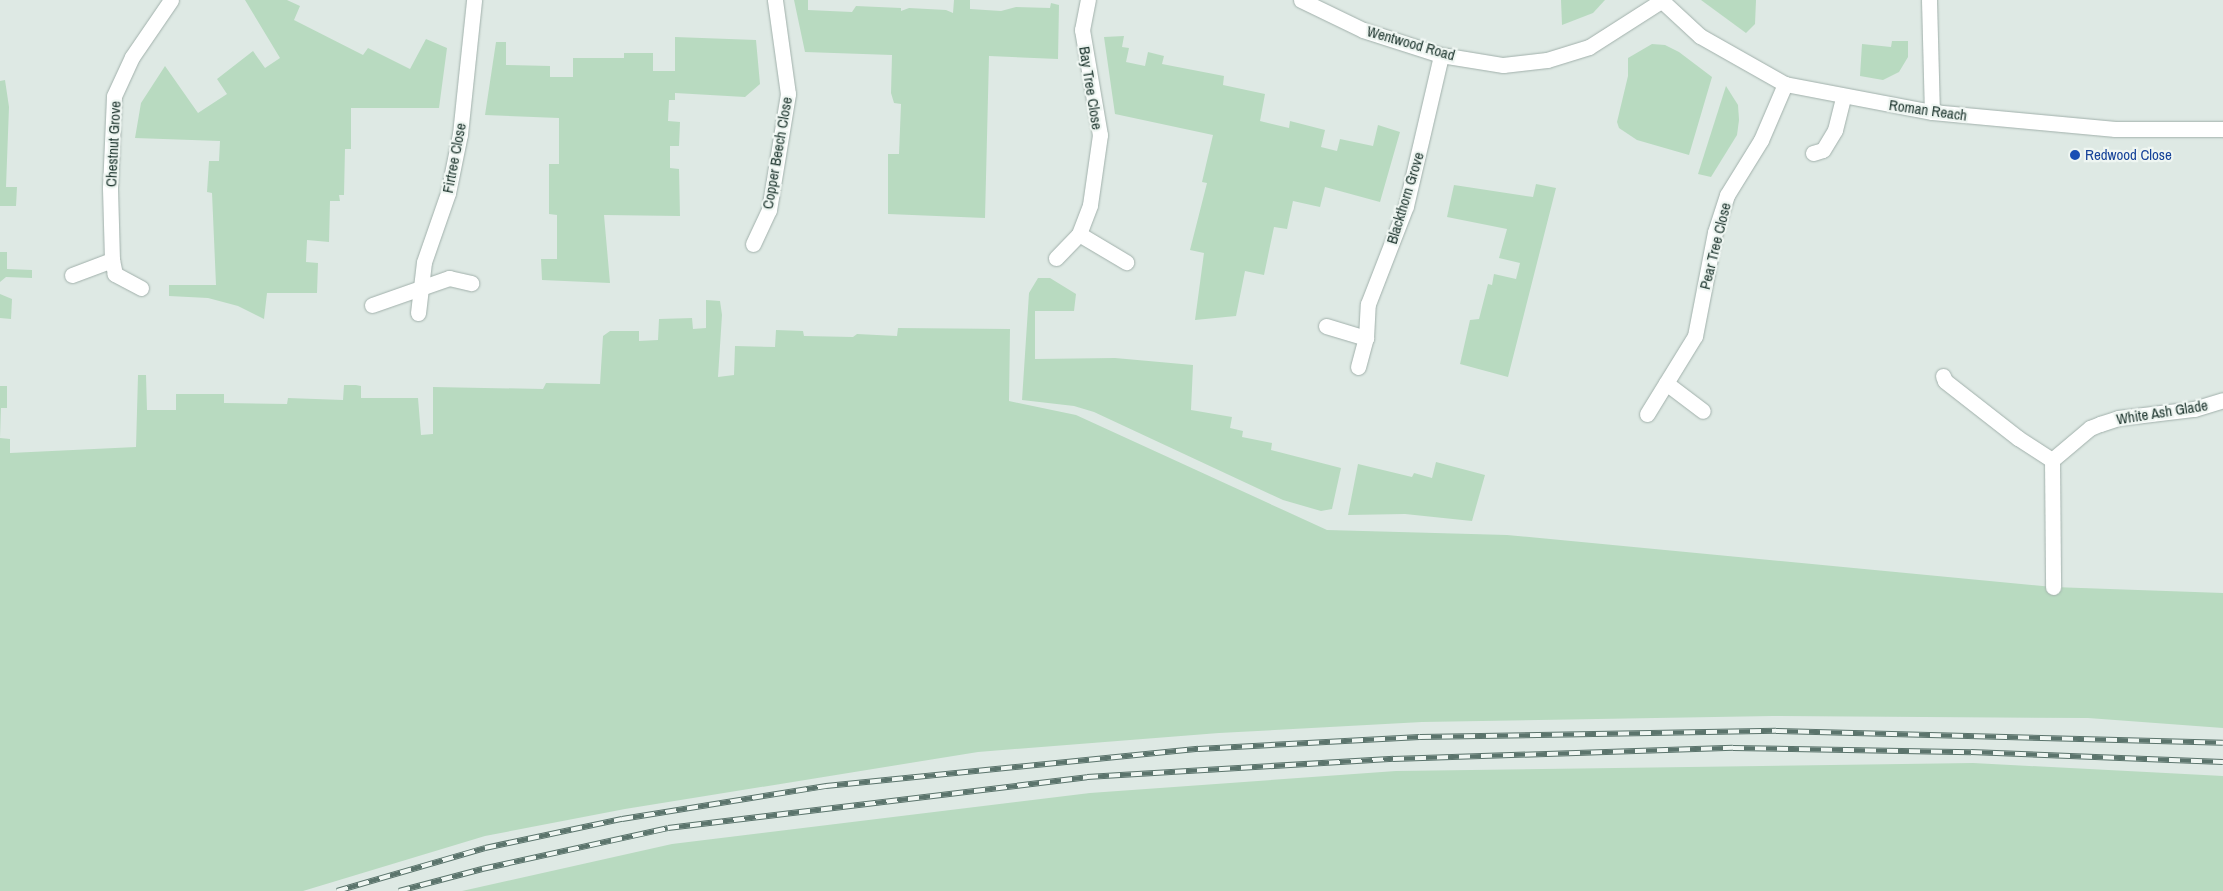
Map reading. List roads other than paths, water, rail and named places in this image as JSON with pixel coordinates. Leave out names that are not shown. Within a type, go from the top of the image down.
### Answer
[{"type":"street","name":"Chestnut Grove","points":[[112,260],[110,188],[114,96],[132,57],[172,0]]},
{"type":"street","name":"Firtree Close","points":[[418,313],[424,262],[448,194],[460,134],[474,0]]},
{"type":"street","name":"Copper Beech Close","points":[[753,244],[769,210],[788,94],[775,0]]},
{"type":"street","name":"Bay Tree Close","points":[[1056,258],[1079,234],[1090,204],[1100,135],[1082,30],[1088,0]]},
{"type":"street","name":"Wentwood Road","points":[[1302,0],[1363,30],[1441,55],[1503,65],[1561,57],[1608,36],[1661,0]]},
{"type":"street","name":"Roman Reach","points":[[1661,0],[1700,36],[1785,84],[1843,97],[1932,112],[2115,129],[2223,129]]},
{"type":"street","points":[[1929,0],[1932,112]]},
{"type":"street","name":"Blackthorn Grove","points":[[1358,368],[1366,338],[1368,304],[1406,206],[1441,55]]},
{"type":"street","name":"Pear Tree Close","points":[[1646,414],[1695,336],[1715,232],[1727,194],[1761,140],[1785,84]]},
{"type":"street","points":[[1813,153],[1824,150],[1834,130],[1843,97]]},
{"type":"street","points":[[1079,234],[1126,262]]},
{"type":"street","points":[[72,275],[112,260],[115,274],[141,288]]},
{"type":"street","points":[[372,305],[420,290],[434,282],[450,278],[471,283]]},
{"type":"street","points":[[1326,326],[1366,338]]},
{"type":"street","points":[[1944,378],[2052,460],[2053,587]]},
{"type":"street","points":[[1666,384],[1703,411]]},
{"type":"street","name":"White Ash Glade","points":[[2052,460],[2090,428],[2100,424],[2118,418],[2194,409],[2223,400]]},
{"type":"railway","points":[[337,891],[485,848],[622,819],[826,786],[1198,749],[1420,737],[1776,731],[2223,743]]},
{"type":"railway","points":[[399,891],[482,869],[668,828],[1087,777],[1393,759],[1733,748],[1971,752],[2223,762]]},
{"type":"place","name":"Redwood Close","points":[[2075,155]]}]
